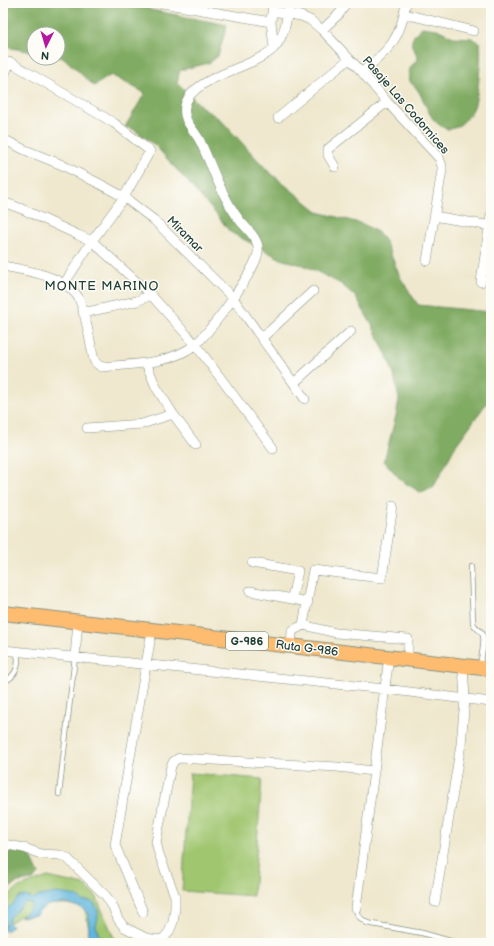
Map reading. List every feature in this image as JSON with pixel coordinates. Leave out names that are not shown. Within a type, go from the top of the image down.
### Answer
[{"type":"main road","name":"Ruta G-986","points":[[3,613],[486,668]]},
{"type":"street","points":[[162,3],[271,22]]},
{"type":"street","points":[[3,266],[39,274],[64,284],[72,290],[78,297],[93,356],[101,367],[146,363],[176,356],[195,344],[214,324],[233,298],[258,256],[258,247],[256,240],[232,209],[223,192],[199,140],[188,124],[185,115],[185,106],[192,93],[200,86],[215,77],[259,58],[274,48],[282,34],[288,13],[289,3]]},
{"type":"street","points":[[322,30],[340,13],[346,3]]},
{"type":"street","points":[[362,72],[392,45],[400,30],[405,14],[406,3]]},
{"type":"street","points":[[272,7],[271,22],[274,48]]},
{"type":"street","name":"Pasaje Las Codornices","points":[[272,7],[306,18],[322,30],[362,72],[441,162],[442,170],[427,261]]},
{"type":"street","points":[[405,14],[474,31]]},
{"type":"street","points":[[278,118],[350,59]]},
{"type":"street","points":[[3,78],[10,62],[114,123],[150,151],[124,197],[92,241],[64,284]]},
{"type":"street","points":[[335,167],[328,155],[328,148],[387,102]]},
{"type":"street","name":"Miramar","points":[[3,139],[25,150],[60,164],[124,197],[154,220],[233,298],[305,399]]},
{"type":"street","points":[[3,202],[22,209],[78,236],[92,241],[151,295],[195,344],[273,448]]},
{"type":"street","points":[[481,282],[491,215]]},
{"type":"street","points":[[434,216],[490,226]]},
{"type":"street","points":[[262,338],[313,291]]},
{"type":"street","points":[[83,313],[137,301],[151,295]]},
{"type":"street","points":[[294,383],[351,331]]},
{"type":"street","points":[[146,363],[156,387],[173,414],[196,445]]},
{"type":"street","points":[[87,428],[142,424],[173,414]]},
{"type":"street","points":[[304,625],[312,570],[382,578],[393,506]]},
{"type":"street","points":[[252,563],[298,571],[292,598]]},
{"type":"street","points":[[250,591],[308,602]]},
{"type":"street","points":[[75,657],[78,621]]},
{"type":"street","points":[[291,646],[292,631],[304,625],[336,632],[408,640],[408,660]]},
{"type":"street","points":[[144,912],[115,845],[152,630]]},
{"type":"street","points":[[3,650],[384,689],[491,702]]},
{"type":"street","points":[[356,908],[389,657]]},
{"type":"street","points":[[435,902],[462,744],[465,699],[463,666]]},
{"type":"street","points":[[3,844],[24,848],[41,854],[56,854],[64,856],[103,892],[110,901],[118,919],[124,927],[150,939],[161,939],[167,935],[171,928],[175,908],[174,896],[156,842],[171,766],[174,761],[179,758],[337,767],[374,771]]},
{"type":"lane","points":[[471,566],[473,623],[484,638],[486,668]]},
{"type":"lane","points":[[3,682],[12,676],[17,669],[18,660],[16,651]]},
{"type":"lane","points":[[59,794],[75,657]]},
{"type":"lane","points":[[356,908],[358,916],[367,923],[430,935],[457,943]]},
{"type":"green space","points":[[3,3],[139,3],[151,10],[227,25],[218,56],[209,63],[180,70],[177,82],[202,107],[221,120],[268,171],[318,212],[363,224],[379,233],[386,243],[400,277],[418,305],[491,312],[491,397],[456,445],[433,488],[420,492],[402,481],[384,461],[399,399],[394,375],[387,356],[372,325],[355,296],[341,284],[312,269],[283,260],[230,232],[217,215],[155,145],[133,129],[125,127],[145,93],[111,75],[94,86],[66,60],[66,26],[26,26],[26,51],[11,48],[3,42]]},
{"type":"green space","points":[[422,27],[437,29],[453,37],[472,38],[480,43],[479,75],[474,107],[464,122],[451,129],[444,128],[434,120],[420,93],[409,79],[410,69],[418,58],[412,46],[412,41],[416,33]]},
{"type":"green space","points":[[190,773],[262,779],[253,896],[182,891]]},
{"type":"green space","points":[[3,849],[29,853],[39,874],[33,880],[18,882],[3,893]]},
{"type":"green space","points":[[48,877],[84,885],[96,896],[116,943],[92,943],[85,910],[78,904],[40,904],[3,927],[3,899],[19,887]]},
{"type":"water","points":[[56,893],[67,894],[83,901],[90,901],[95,904],[98,914],[96,925],[99,936],[104,943],[88,943],[89,914],[82,908],[64,903],[44,907],[36,915],[21,917],[32,906],[31,903],[25,902],[9,918],[9,923],[12,926],[3,931],[6,923],[3,910],[11,906],[19,897],[25,896],[34,899],[39,896]]},
{"type":"district","name":"MONTE MARINO","points":[[102,285]]}]
